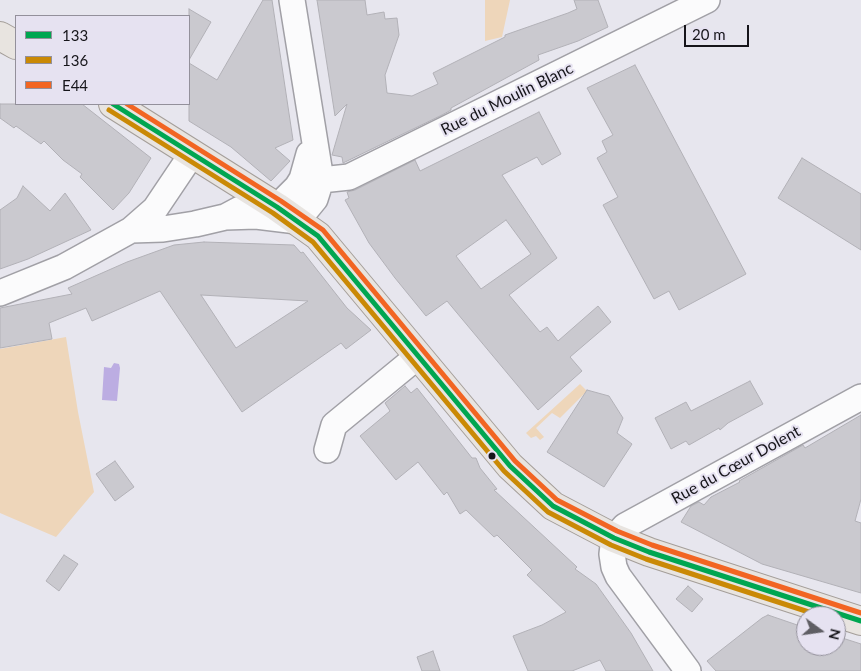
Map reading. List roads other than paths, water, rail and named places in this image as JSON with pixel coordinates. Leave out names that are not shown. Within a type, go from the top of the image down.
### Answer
[{"type":"main road","points":[[0,36],[15,44]]},
{"type":"main road","points":[[115,105],[278,208],[318,236],[510,466],[553,506],[614,538],[676,562],[794,598],[861,621]]},
{"type":"street","points":[[131,230],[163,229],[225,217],[256,216],[278,208],[315,199],[313,137],[292,0]]},
{"type":"street","name":"Rue du Moulin Blanc","points":[[313,175],[349,177],[706,0]]},
{"type":"street","points":[[0,293],[64,267],[131,230],[155,209],[192,154]]},
{"type":"street","points":[[225,217],[247,206],[278,208]]},
{"type":"street","points":[[327,450],[334,425],[418,356]]},
{"type":"street","name":"Rue du Cœur Dolent","points":[[614,538],[626,526],[861,397]]},
{"type":"street","points":[[614,538],[612,554],[618,576],[688,671]]}]
